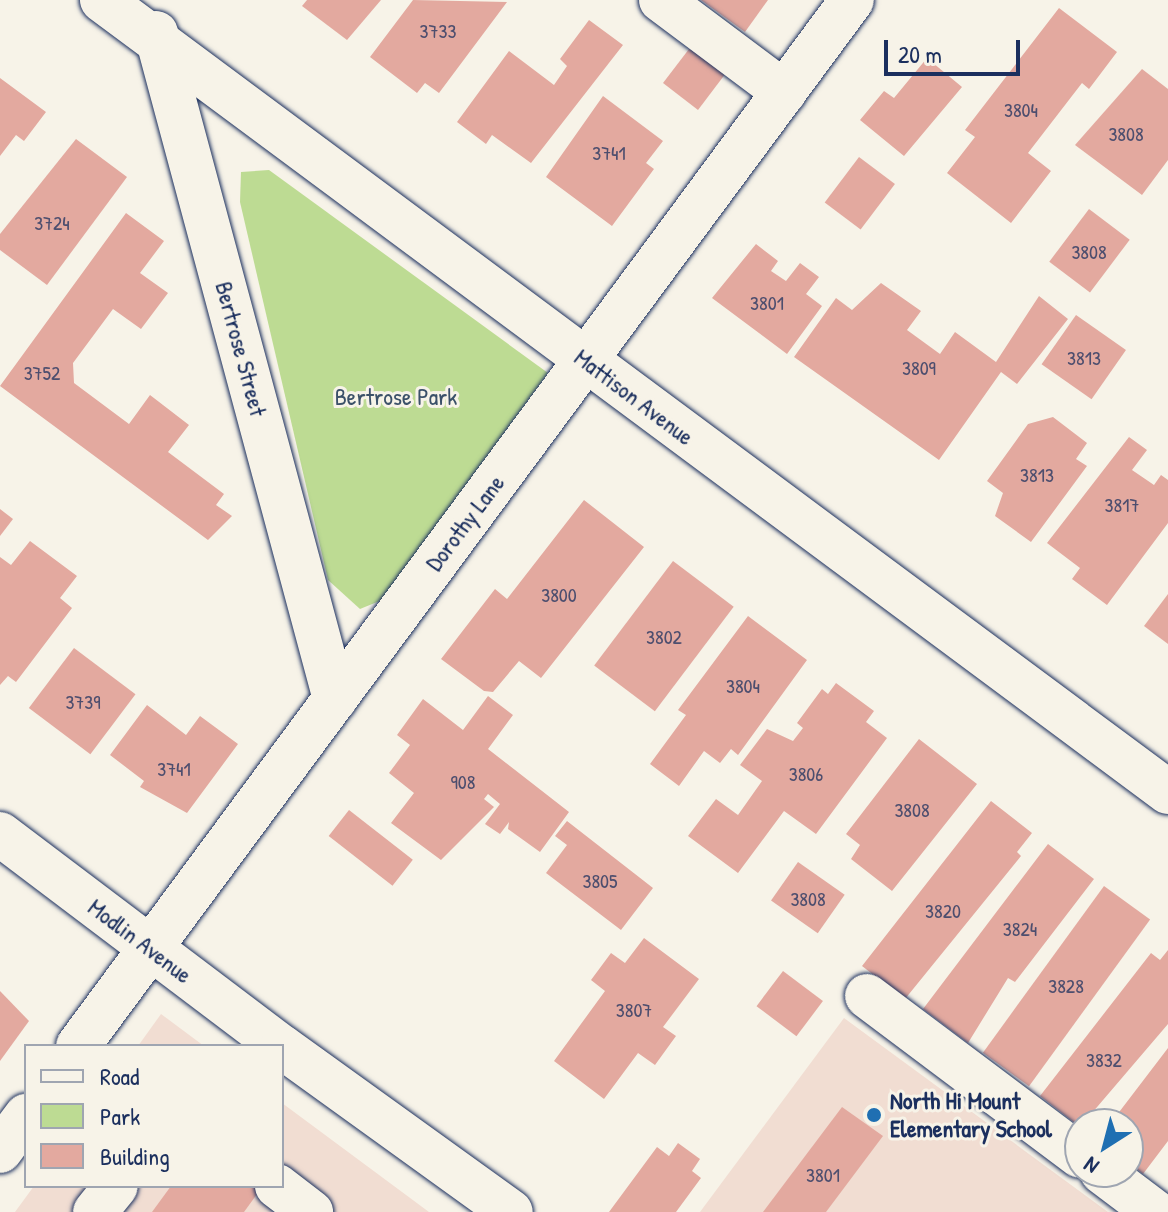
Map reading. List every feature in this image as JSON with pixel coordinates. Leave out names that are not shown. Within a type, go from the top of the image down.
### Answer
[{"type":"street","name":"Mattison Avenue","points":[[102,0],[1168,792]]},
{"type":"street","name":"Bertrose Street","points":[[146,0],[335,699]]},
{"type":"street","points":[[661,0],[784,92]]},
{"type":"street","name":"Dorothy Lane","points":[[79,1044],[852,0]]},
{"type":"street","name":"Modlin Avenue","points":[[0,834],[150,949],[260,1041]]},
{"type":"street","points":[[867,996],[1064,1144]]},
{"type":"street","name":"Modlin Avenue","points":[[284,1057],[511,1212]]},
{"type":"street","points":[[0,1151],[24,1119]]},
{"type":"street","points":[[95,1212],[114,1188]]},
{"type":"street","points":[[280,1188],[311,1212]]},
{"type":"street","points":[[1123,1188],[1155,1212]]},
{"type":"shaded area","points":[[161,1014],[201,1044],[139,1044]]},
{"type":"shaded area","name":"North Hi Mount Elementary School","points":[[844,1018],[1064,1180],[1064,1188],[1075,1188],[1108,1212],[700,1212]]},
{"type":"shaded area","points":[[284,1104],[429,1212],[15,1212],[33,1188],[284,1188]]},
{"type":"green space","name":"Bertrose Park","points":[[269,170],[548,373],[382,600],[360,609],[328,580],[240,202],[241,172]]},
{"type":"building","points":[[307,0],[381,0],[347,40],[302,6]]},
{"type":"building","points":[[413,0],[507,2],[439,93],[425,83],[417,93],[370,57]]},
{"type":"building","points":[[701,0],[768,0],[745,32]]},
{"type":"building","points":[[1059,8],[1117,52],[1089,89],[1082,83],[1028,153],[1051,171],[1011,223],[947,173],[975,137],[965,130]]},
{"type":"building","points":[[589,20],[623,45],[531,163],[492,135],[486,144],[457,122],[509,51],[554,85],[567,66],[560,59]]},
{"type":"building","points":[[689,49],[729,69],[698,110],[663,83]]},
{"type":"building","points":[[927,58],[962,87],[904,156],[860,120],[884,91],[894,98]]},
{"type":"building","points":[[1142,69],[1168,89],[1168,160],[1142,195],[1075,145]]},
{"type":"building","points":[[0,78],[46,112],[24,141],[16,135],[0,156]]},
{"type":"building","points":[[603,96],[663,141],[646,163],[654,169],[612,226],[546,177]]},
{"type":"building","points":[[76,139],[127,177],[47,285],[0,250],[0,234]]},
{"type":"building","points":[[859,157],[895,184],[861,230],[825,203]]},
{"type":"building","points":[[1089,209],[1130,240],[1090,292],[1049,262]]},
{"type":"building","points":[[126,213],[164,241],[140,273],[168,293],[141,329],[113,309],[73,363],[74,383],[129,424],[150,395],[189,425],[168,452],[224,494],[216,505],[232,516],[208,540],[0,386]]},
{"type":"building","points":[[756,244],[778,261],[771,271],[786,281],[800,263],[819,277],[806,294],[822,306],[787,354],[712,298]]},
{"type":"building","points":[[881,283],[921,311],[907,330],[940,354],[955,332],[996,362],[1039,296],[1068,319],[1017,384],[1001,372],[939,460],[794,357],[836,298],[852,310]]},
{"type":"building","points":[[1076,315],[1126,350],[1092,399],[1042,364]]},
{"type":"building","points":[[1053,417],[1087,443],[1076,459],[1087,466],[1031,542],[995,516],[1003,493],[987,481],[1028,424]]},
{"type":"building","points":[[1129,437],[1147,450],[1132,470],[1154,485],[1161,475],[1168,480],[1168,523],[1107,605],[1072,579],[1080,568],[1047,543]]},
{"type":"building","points":[[584,500],[644,547],[541,678],[519,661],[493,692],[484,691],[441,659],[495,589],[507,599]]},
{"type":"building","points":[[0,509],[13,519],[0,536]]},
{"type":"building","points":[[30,541],[77,576],[60,598],[72,608],[16,682],[8,676],[0,685],[0,557],[11,565]]},
{"type":"building","points":[[673,561],[734,607],[655,711],[594,666]]},
{"type":"building","points":[[1168,594],[1168,644],[1144,626]]},
{"type":"building","points":[[748,616],[807,660],[738,755],[731,749],[720,763],[704,751],[679,786],[650,764],[686,715],[678,710]]},
{"type":"building","points":[[74,648],[135,694],[90,754],[29,708]]},
{"type":"building","points":[[836,683],[874,711],[866,722],[887,738],[816,834],[784,811],[738,873],[688,836],[716,799],[738,815],[762,781],[740,765],[767,729],[793,741],[803,728],[797,723],[822,689],[828,694]]},
{"type":"building","points":[[488,696],[513,715],[488,749],[569,812],[540,852],[508,829],[509,822],[500,834],[485,824],[500,804],[488,794],[484,799],[494,807],[441,860],[391,823],[414,793],[389,773],[410,745],[397,735],[423,699],[463,730]]},
{"type":"building","points":[[147,705],[186,735],[200,716],[238,744],[187,813],[140,787],[144,781],[110,755]]},
{"type":"building","points":[[919,739],[977,784],[892,891],[851,859],[860,845],[846,834]]},
{"type":"building","points":[[991,801],[1032,833],[1017,852],[1021,856],[905,999],[862,966]]},
{"type":"building","points":[[349,810],[413,860],[393,886],[329,836]]},
{"type":"building","points":[[567,821],[653,888],[621,930],[546,873],[567,845],[555,836]]},
{"type":"building","points":[[1048,844],[1094,879],[1015,982],[1008,978],[968,1043],[923,1009]]},
{"type":"building","points":[[798,862],[845,895],[818,933],[771,901]]},
{"type":"building","points":[[1104,886],[1150,920],[1029,1086],[983,1053]]},
{"type":"building","points":[[644,938],[699,979],[663,1027],[676,1036],[655,1065],[638,1053],[604,1099],[554,1061],[605,991],[591,980],[611,953],[625,963]]},
{"type":"building","points":[[1168,950],[1168,1024],[1096,1108],[1064,1108],[1064,1115],[1040,1096],[1151,953],[1160,960]]},
{"type":"building","points":[[783,971],[823,1001],[796,1036],[757,1006]]},
{"type":"building","points":[[0,991],[29,1021],[0,1061]]},
{"type":"building","points":[[1168,1048],[1168,1141],[1144,1173],[1144,1108],[1122,1108]]},
{"type":"building","points":[[842,1107],[883,1136],[826,1212],[763,1212]]},
{"type":"building","points":[[678,1143],[700,1159],[692,1171],[701,1178],[676,1212],[609,1212],[657,1147],[669,1156]]},
{"type":"building","points":[[170,1188],[260,1190],[244,1212],[152,1212]]},
{"type":"place","name":"North Hi Mount Elementary School","points":[[874,1115]]}]
